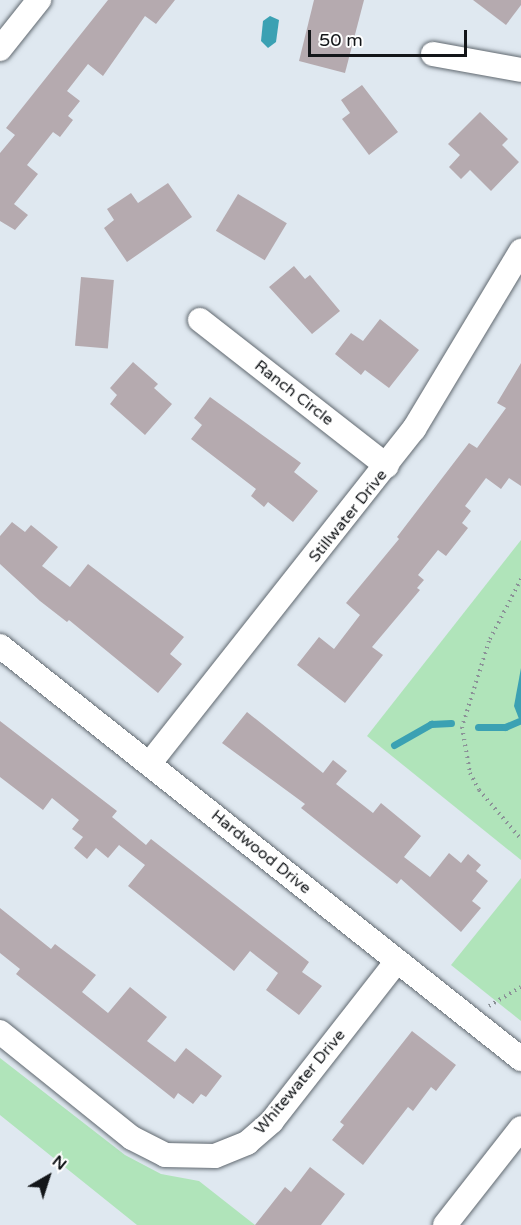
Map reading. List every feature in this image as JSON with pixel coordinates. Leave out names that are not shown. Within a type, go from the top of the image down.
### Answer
[{"type":"street","points":[[0,49],[39,0]]},
{"type":"street","points":[[433,54],[521,70]]},
{"type":"street","name":"Stillwater Drive","points":[[150,763],[387,466],[441,391],[521,251]]},
{"type":"street","name":"Ranch Circle","points":[[200,320],[387,466]]},
{"type":"street","name":"Hardwood Drive","points":[[0,646],[521,1059]]},
{"type":"street","name":"Whitewater Drive","points":[[0,1032],[132,1138],[165,1155],[215,1156],[247,1143],[272,1121],[397,961]]},
{"type":"street","points":[[445,1225],[521,1128]]},
{"type":"path","points":[[521,579],[489,641],[465,710],[462,734],[465,756],[479,790],[521,839]]},
{"type":"path","points":[[474,1022],[503,994],[521,987]]},
{"type":"green space","points":[[521,540],[521,860],[367,736]]},
{"type":"green space","points":[[521,878],[521,1021],[451,965]]},
{"type":"green space","points":[[0,1058],[125,1155],[161,1174],[199,1181],[255,1225],[137,1225],[0,1115]]},
{"type":"water","points":[[270,16],[279,20],[276,42],[268,48],[261,41],[263,21]]},
{"type":"water","points":[[521,668],[521,724],[514,706]]},
{"type":"building","points":[[108,0],[175,0],[156,24],[145,16],[103,76],[88,64],[67,91],[80,101],[68,116],[73,120],[60,137],[53,132],[27,165],[38,174],[14,204],[28,215],[15,230],[0,221],[0,153],[15,135],[6,128]]},
{"type":"building","points":[[314,0],[364,0],[345,73],[299,61]]},
{"type":"building","points":[[473,0],[521,0],[521,5],[506,25]]},
{"type":"building","points":[[362,85],[398,132],[369,155],[342,119],[350,113],[341,100]]},
{"type":"building","points":[[480,112],[508,139],[502,145],[519,162],[491,191],[470,170],[461,179],[449,167],[460,155],[448,144]]},
{"type":"building","points":[[168,183],[192,217],[127,262],[104,228],[114,220],[107,209],[131,193],[138,203]]},
{"type":"building","points":[[238,194],[287,223],[265,260],[216,231]]},
{"type":"building","points":[[294,266],[305,279],[310,275],[340,311],[312,334],[269,287]]},
{"type":"building","points":[[81,277],[114,280],[108,349],[75,346]]},
{"type":"building","points":[[380,319],[419,350],[389,388],[365,370],[361,375],[335,354],[351,333],[363,341]]},
{"type":"building","points":[[133,362],[158,384],[154,388],[172,404],[145,435],[110,404],[117,395],[110,388]]},
{"type":"building","points":[[521,363],[521,486],[509,478],[501,489],[486,478],[465,506],[471,511],[462,523],[468,528],[446,556],[438,550],[418,575],[424,580],[417,588],[420,590],[372,647],[383,655],[345,703],[297,665],[319,637],[334,649],[360,615],[346,603],[399,539],[397,537],[469,443],[477,448],[506,408],[497,403]]},
{"type":"building","points":[[210,397],[301,463],[294,472],[318,491],[293,522],[268,502],[264,507],[251,496],[256,489],[191,439],[202,425],[194,418]]},
{"type":"building","points":[[12,522],[25,532],[31,525],[58,547],[42,566],[70,587],[88,564],[184,637],[170,654],[182,664],[158,693],[69,620],[67,622],[40,601],[0,564],[0,536]]},
{"type":"building","points":[[247,712],[323,773],[333,760],[347,771],[336,784],[373,813],[381,803],[421,836],[404,857],[430,877],[449,853],[461,863],[468,854],[481,865],[476,871],[488,881],[472,901],[481,908],[461,932],[401,879],[397,884],[301,808],[305,804],[222,743]]},
{"type":"building","points":[[0,721],[117,811],[112,817],[146,845],[151,839],[309,962],[302,972],[322,986],[299,1015],[266,990],[278,973],[250,951],[234,971],[128,886],[145,865],[119,845],[108,858],[96,848],[87,859],[74,848],[83,837],[72,829],[79,820],[52,798],[43,810],[0,777]]},
{"type":"building","points":[[0,908],[51,949],[55,944],[96,975],[82,992],[108,1013],[130,987],[167,1017],[147,1041],[175,1062],[186,1048],[222,1076],[206,1097],[201,1094],[193,1104],[178,1093],[174,1099],[16,974],[20,969],[0,953]]},
{"type":"building","points":[[412,1031],[456,1065],[436,1091],[431,1087],[413,1111],[408,1107],[363,1165],[332,1140],[344,1125],[340,1122]]},
{"type":"building","points":[[310,1167],[345,1194],[321,1225],[255,1225],[285,1187],[291,1192]]},
{"type":"waterway","points":[[478,727],[505,727],[519,721]]},
{"type":"waterway","points":[[394,745],[431,724],[451,723]]}]
